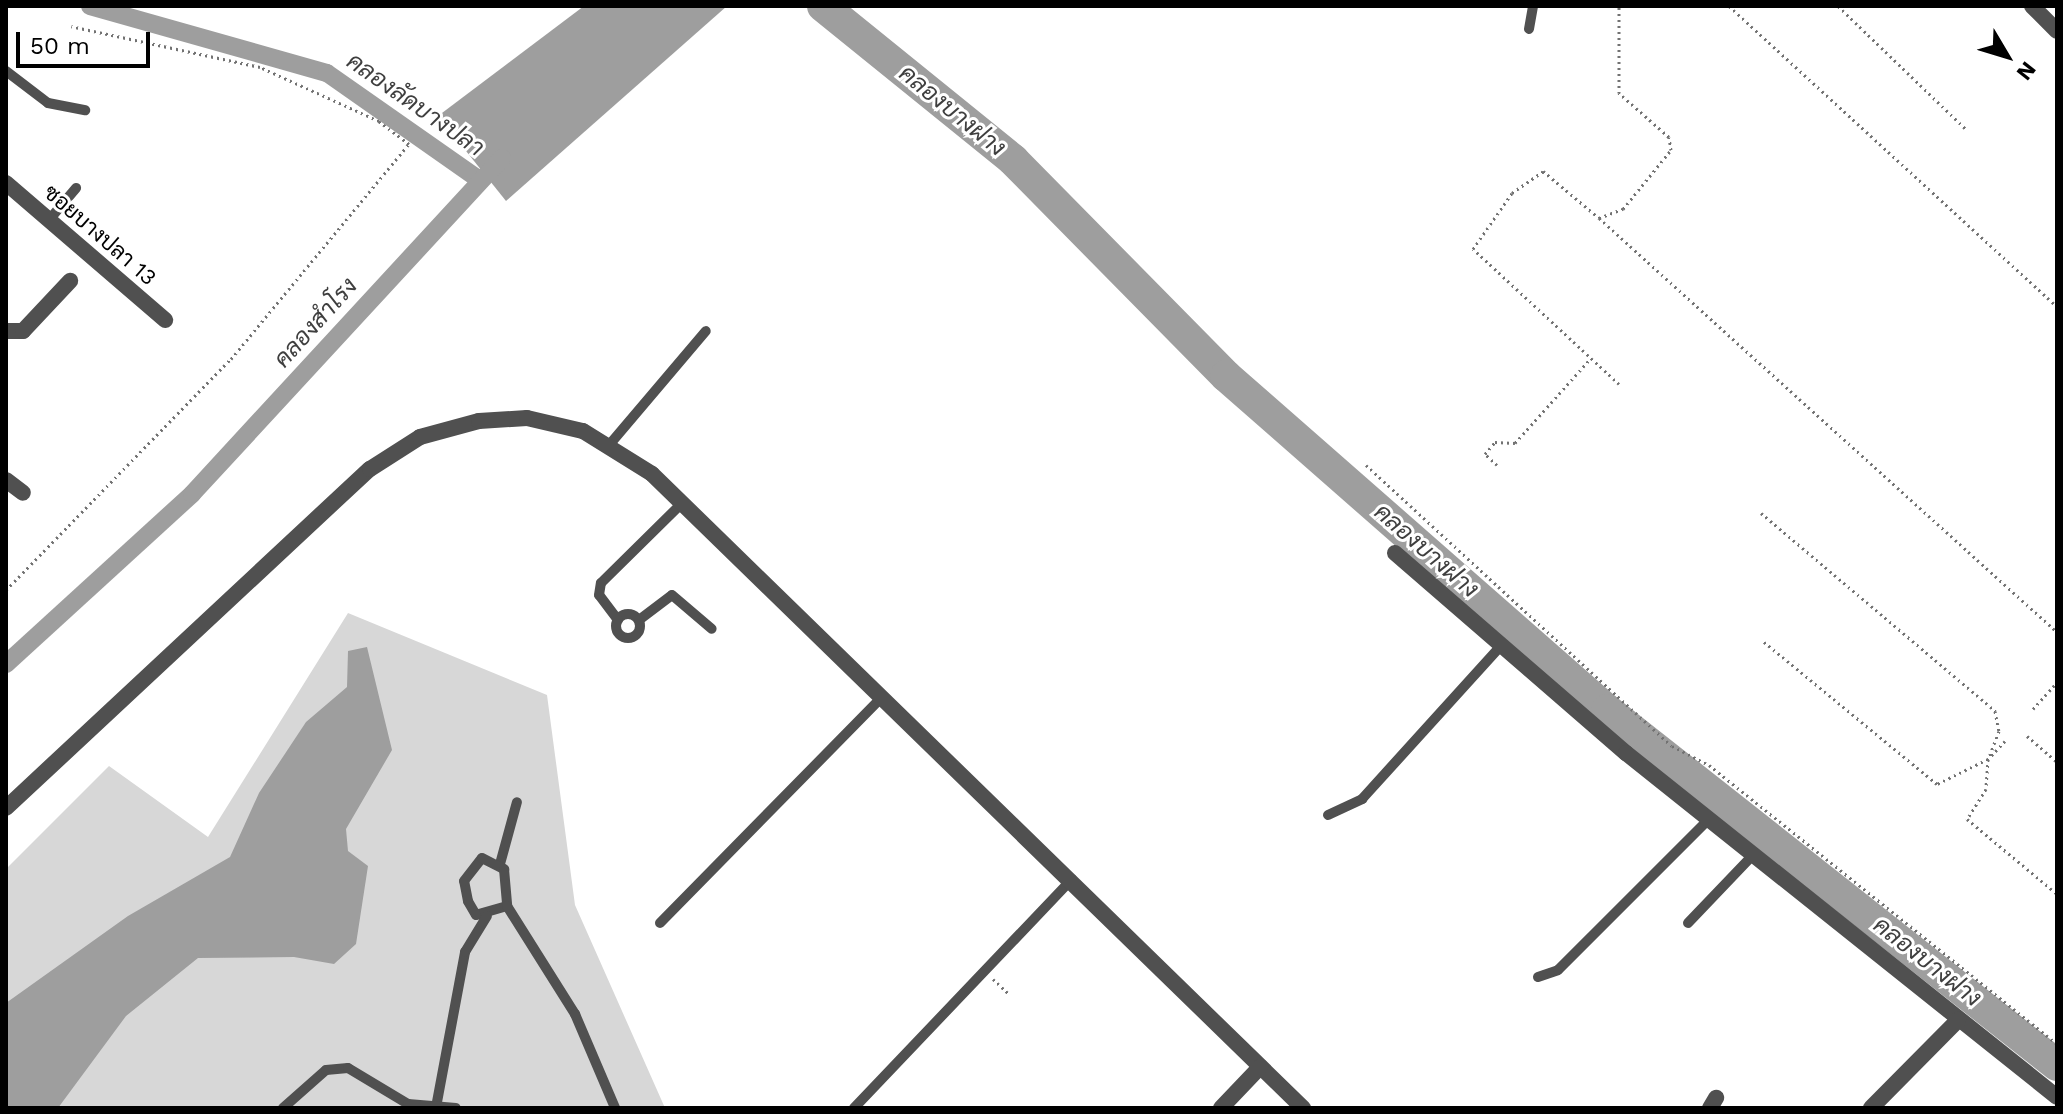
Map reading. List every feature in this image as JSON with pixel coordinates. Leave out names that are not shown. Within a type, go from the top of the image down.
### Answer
[{"type":"street","points":[[2032,6],[2057,31]]},
{"type":"street","name":"ซอยบางปลา 13","points":[[6,183],[165,320]]},
{"type":"street","points":[[6,331],[23,331],[70,281]]},
{"type":"street","points":[[6,808],[370,469],[420,437],[479,421],[527,418],[610,444],[682,503],[880,699],[1072,879],[1303,1108]]},
{"type":"street","points":[[6,480],[23,493]]},
{"type":"street","points":[[1395,553],[1500,647],[2057,1097]]},
{"type":"street","points":[[1871,1108],[1958,1020]]},
{"type":"street","points":[[1221,1108],[1260,1067]]},
{"type":"lane","points":[[1529,29],[1533,6]]},
{"type":"lane","points":[[6,71],[48,103],[85,110]]},
{"type":"lane","points":[[49,220],[76,188]]},
{"type":"lane","points":[[610,444],[706,331]]},
{"type":"lane","points":[[682,503],[601,583],[603,604],[618,620],[619,634],[630,638],[639,620],[672,595],[712,629]]},
{"type":"lane","points":[[618,620],[626,614],[639,620]]},
{"type":"lane","points":[[1328,815],[1362,799],[1500,647]]},
{"type":"lane","points":[[660,923],[880,699]]},
{"type":"lane","points":[[517,802],[500,864],[507,906],[575,1014],[615,1108]]},
{"type":"lane","points":[[1538,977],[1558,970],[1710,818]]},
{"type":"lane","points":[[1688,923],[1755,853]]},
{"type":"lane","points":[[500,864],[482,858],[464,881],[476,915],[487,916],[507,906]]},
{"type":"lane","points":[[854,1108],[1072,879]]},
{"type":"lane","points":[[433,1105],[465,952],[487,916]]},
{"type":"lane","points":[[283,1108],[326,1070],[348,1068],[408,1104],[456,1108]]},
{"type":"path","points":[[1599,218],[1623,209],[1671,150],[1669,137],[1619,93],[1619,6]]},
{"type":"path","points":[[1729,6],[2057,307]]},
{"type":"path","points":[[1838,6],[1967,130]]},
{"type":"path","points":[[6,590],[231,359],[409,144],[379,121],[260,67],[71,26]]},
{"type":"path","points":[[1619,384],[1473,249],[1512,193],[1543,171],[1599,218],[2057,632]]},
{"type":"path","points":[[1497,465],[1485,454],[1495,442],[1515,443],[1590,359]]},
{"type":"path","points":[[1366,465],[1672,746],[1709,765],[2057,1044]]},
{"type":"path","points":[[1761,513],[1995,711],[1999,731],[1988,759],[1986,789],[1967,819],[2057,894]]},
{"type":"path","points":[[1764,642],[1937,784],[1988,759],[2005,741]]},
{"type":"path","points":[[2033,709],[2057,682]]},
{"type":"path","points":[[2027,736],[2057,762]]},
{"type":"path","points":[[984,971],[1008,993]]},
{"type":"shaded area","points":[[584,6],[727,6],[506,201],[438,116]]},
{"type":"shaded area","points":[[348,613],[547,695],[575,905],[665,1108],[6,1108],[6,869],[109,766],[208,837]]},
{"type":"shaded area","points":[[367,647],[392,750],[346,829],[348,851],[368,866],[356,944],[334,964],[294,957],[198,958],[126,1016],[58,1108],[6,1108],[6,1003],[128,916],[230,857],[259,793],[306,722],[347,687],[348,651]]},
{"type":"waterway","name":"คลองลัดบางปลา","points":[[90,6],[327,73],[480,180]]},
{"type":"waterway","name":"คลองบางฝาง","points":[[823,6],[1013,160],[1226,376],[1607,710],[2057,1065]]},
{"type":"waterway","name":"คลองสำโรง","points":[[6,664],[192,494],[502,158]]}]
